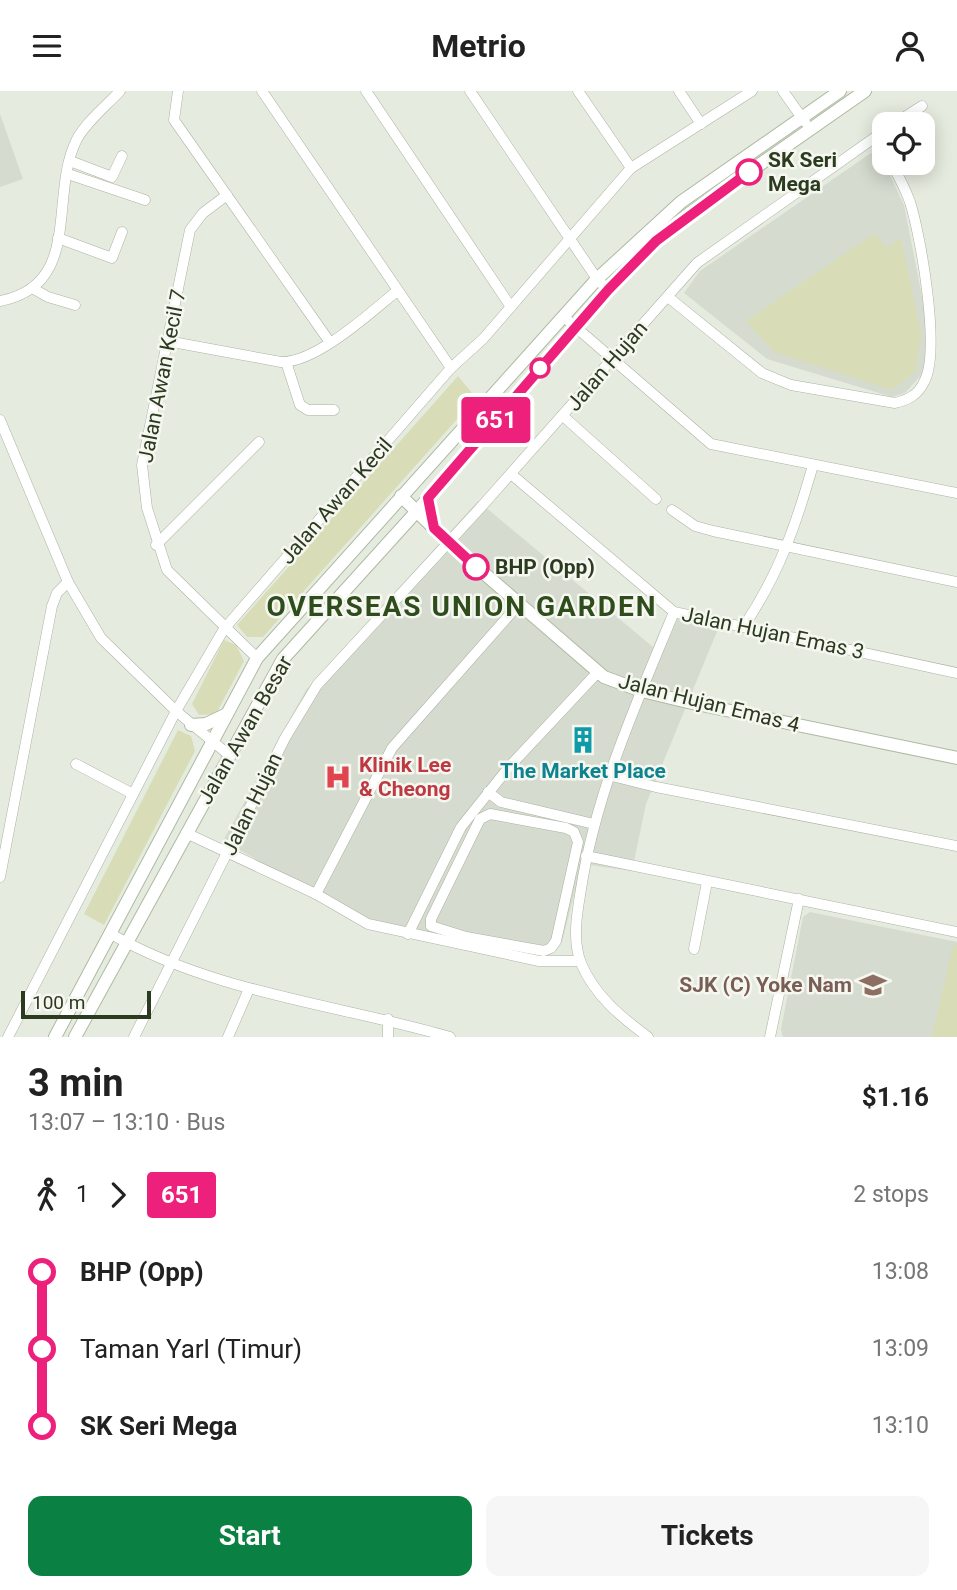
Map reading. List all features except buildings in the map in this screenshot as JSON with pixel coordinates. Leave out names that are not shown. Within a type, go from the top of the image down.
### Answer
[{"type":"main road","name":"Jalan Awan Besar","points":[[55,1037],[257,658],[597,279],[681,202],[840,91]]},
{"type":"main road","name":"Jalan Awan Besar","points":[[75,1037],[283,659],[417,511],[608,290],[656,241],[865,91]]},
{"type":"main road","name":"Jalan Hujan Emas 4","points":[[401,496],[449,543],[597,673],[642,691],[957,758]]},
{"type":"main road","points":[[406,523],[434,528],[428,498]]},
{"type":"main road","points":[[191,725],[212,723],[228,713]]},
{"type":"street","points":[[0,301],[20,296],[46,275],[58,238],[70,161],[84,129],[120,91]]},
{"type":"street","points":[[178,91],[173,118],[329,341]]},
{"type":"street","points":[[262,91],[451,368]]},
{"type":"street","points":[[366,91],[511,307]]},
{"type":"street","points":[[470,91],[597,279],[608,290]]},
{"type":"street","points":[[578,91],[631,168]]},
{"type":"street","points":[[679,91],[701,124]]},
{"type":"street","name":"Jalan Awan Kecil","points":[[8,1037],[176,711],[224,629],[451,368],[511,307],[631,168],[752,91]]},
{"type":"street","points":[[783,91],[810,129]]},
{"type":"street","points":[[913,112],[922,106]]},
{"type":"street","name":"Jalan Hujan","points":[[134,1037],[285,738],[317,685],[511,474],[696,263],[872,140]]},
{"type":"street","points":[[70,161],[112,177],[122,156]]},
{"type":"street","points":[[68,174],[145,199]]},
{"type":"street","points":[[668,297],[762,373],[791,385],[895,403],[907,400],[917,393],[929,372],[933,331],[910,203],[897,175]]},
{"type":"street","name":"Jalan Awan Kecil 7","points":[[227,195],[203,213],[191,230],[142,465],[147,508],[156,545],[167,570],[224,629],[257,658]]},
{"type":"street","points":[[58,238],[112,258],[122,232]]},
{"type":"street","points":[[32,288],[48,297],[75,305]]},
{"type":"street","points":[[167,341],[286,362],[305,358],[397,291]]},
{"type":"street","points":[[564,317],[711,444],[957,493]]},
{"type":"street","points":[[286,362],[300,405],[308,411],[334,410]]},
{"type":"street","points":[[562,417],[656,499]]},
{"type":"street","points":[[1,427],[68,582],[101,638],[191,725],[229,755]]},
{"type":"street","points":[[156,545],[259,442]]},
{"type":"street","points":[[744,625],[770,588],[787,549],[813,465]]},
{"type":"street","name":"Jalan Hujan Emas 3","points":[[511,474],[674,612],[957,673]]},
{"type":"street","points":[[672,510],[695,526],[787,549],[957,582]]},
{"type":"street","points":[[0,877],[49,618],[57,593],[68,582]]},
{"type":"street","points":[[316,894],[354,816],[392,748],[519,604]]},
{"type":"street","points":[[416,916],[430,922],[439,931],[544,951],[551,948],[608,775],[674,612]]},
{"type":"street","points":[[408,934],[455,839],[488,792],[597,673]]},
{"type":"street","points":[[76,764],[133,794]]},
{"type":"street","points":[[608,775],[656,787],[957,846]]},
{"type":"street","points":[[488,792],[501,803],[594,824]]},
{"type":"street","points":[[430,922],[480,819],[490,814],[566,828],[574,832],[584,843],[586,856],[576,931],[580,961],[595,989],[624,1019],[648,1037]]},
{"type":"street","points":[[186,833],[316,894],[368,925],[539,961],[580,961]]},
{"type":"street","points":[[455,839],[467,845]]},
{"type":"street","points":[[586,856],[957,932]]},
{"type":"street","points":[[694,949],[707,882]]},
{"type":"street","points":[[770,1037],[799,899]]},
{"type":"street","points":[[111,934],[170,964],[250,989],[388,1019],[450,1037]]},
{"type":"street","points":[[228,1037],[250,989]]},
{"type":"street","points":[[388,1019],[388,1037]]},
{"type":"shaded area","points":[[0,114],[23,179],[0,187]]},
{"type":"shaded area","name":"SK Seri Mega","points":[[872,153],[872,175],[890,175],[904,205],[929,332],[923,373],[905,393],[892,397],[767,359],[684,293],[700,271]]},
{"type":"shaded area","points":[[478,501],[653,647],[666,616],[718,629],[646,804],[632,871],[582,864],[562,942],[543,956],[371,923],[223,841],[306,690]]},
{"type":"shaded area","name":"SJK (C) Yoke Nam","points":[[810,912],[957,942],[957,1037],[783,1037],[781,1029],[803,917]]},
{"type":"green space","points":[[875,233],[886,248],[901,238],[921,333],[916,371],[892,390],[774,352],[746,321]]},
{"type":"green space","points":[[458,376],[476,398],[263,637],[247,637],[237,625]]},
{"type":"green space","points":[[224,640],[236,645],[244,661],[216,714],[199,715],[192,704]]},
{"type":"green space","points":[[178,730],[191,736],[195,751],[104,925],[84,914]]},
{"type":"green space","points":[[953,945],[957,946],[957,1037],[932,1037]]},
{"type":"bus line","name":"651","points":[[476,567],[434,528],[428,498],[608,290],[656,241],[749,172]]},
{"type":"place","name":"SK Seri Mega","points":[[749,172]]},
{"type":"place","name":"BHP (Opp)","points":[[476,567]]},
{"type":"place","name":"The Market Place","points":[[583,740]]},
{"type":"place","name":"Klinik Lee & Cheong","points":[[338,777]]},
{"type":"place","name":"SJK (C) Yoke Nam","points":[[873,985]]},
{"type":"district","name":"OVERSEAS UNION GARDEN","points":[[462,606]]}]
